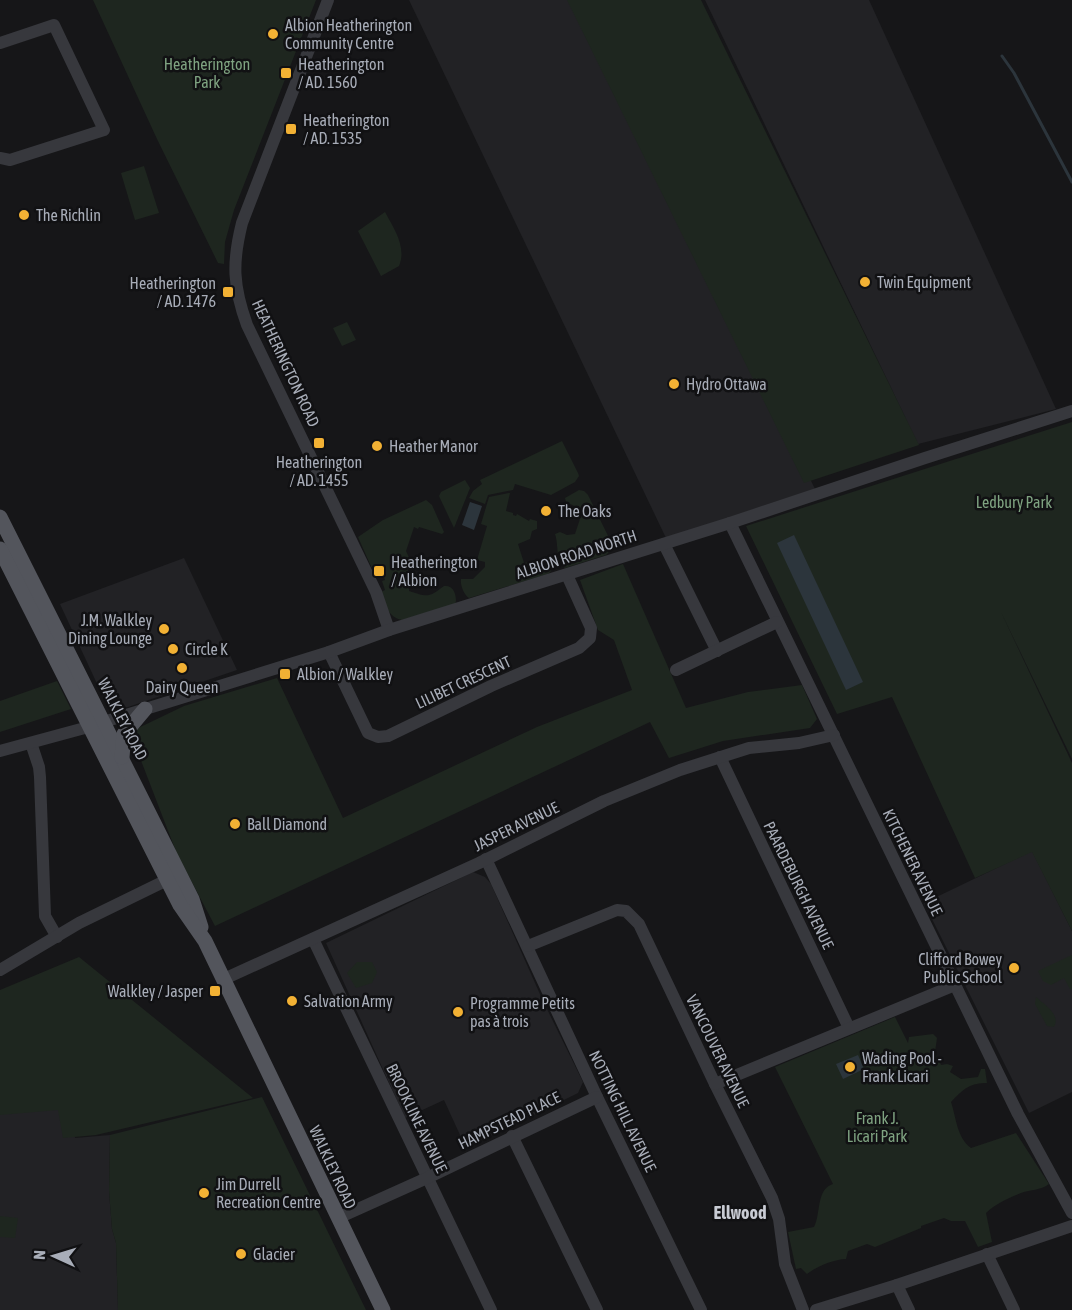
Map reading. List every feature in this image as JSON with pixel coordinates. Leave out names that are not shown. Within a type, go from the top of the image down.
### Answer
[{"type":"main road","name":"WALKLEY ROAD","points":[[0,517],[167,880],[180,905],[205,941],[383,1310]]},
{"type":"main road","name":"WALKLEY ROAD","points":[[0,549],[97,724],[122,757],[192,898],[205,941]]},
{"type":"main road","points":[[122,757],[124,734],[145,709]]},
{"type":"street","name":"HEATHERINGTON ROAD","points":[[328,0],[242,223],[234,272],[240,304],[248,325],[376,592],[389,630]]},
{"type":"street","points":[[0,43],[54,25],[104,130],[10,160],[0,158]]},
{"type":"street","name":"ALBION ROAD NORTH","points":[[0,751],[97,724],[328,652],[389,630],[730,523],[1072,411]]},
{"type":"street","name":"KITCHENER AVENUE","points":[[730,523],[1018,1114],[1072,1213]]},
{"type":"street","points":[[664,544],[717,651]]},
{"type":"street","name":"LILIBET CRESCENT","points":[[328,652],[368,733],[378,737],[387,736],[491,686],[579,648],[590,638],[591,628],[567,575]]},
{"type":"street","points":[[676,670],[777,622]]},
{"type":"street","name":"JASPER AVENUE","points":[[224,979],[486,860],[604,801],[680,770],[748,748],[799,743],[834,735]]},
{"type":"street","points":[[31,743],[40,777],[45,916],[57,937]]},
{"type":"street","name":"PAARDEBURGH AVENUE","points":[[720,757],[849,1028]]},
{"type":"street","name":"NOTTING HILL AVENUE","points":[[486,860],[700,1310]]},
{"type":"street","points":[[0,970],[79,923],[167,880]]},
{"type":"street","name":"VANCOUVER AVENUE","points":[[528,946],[605,913],[617,910],[626,911],[633,916],[639,924],[772,1198],[779,1218],[784,1264],[803,1310]]},
{"type":"street","name":"BROOKLINE AVENUE","points":[[313,939],[491,1310]]},
{"type":"street","points":[[715,1084],[955,985]]},
{"type":"street","name":"HAMPSTEAD PLACE","points":[[338,1218],[597,1096]]},
{"type":"street","points":[[512,1136],[597,1310]]},
{"type":"street","points":[[816,1310],[1072,1226]]},
{"type":"street","points":[[987,1254],[1014,1310]]},
{"type":"street","points":[[897,1285],[909,1310]]},
{"type":"shaded area","name":"Hydro Ottawa","points":[[409,0],[573,0],[816,491],[666,538]]},
{"type":"shaded area","points":[[705,0],[869,0],[1056,409],[918,444]]},
{"type":"shaded area","points":[[470,502],[482,506],[474,530],[462,525]]},
{"type":"shaded area","points":[[794,535],[863,682],[846,690],[777,543]]},
{"type":"shaded area","points":[[184,558],[237,670],[128,707],[116,708],[106,703],[60,604]]},
{"type":"shaded area","name":"Clifford Bowey Public School","points":[[1032,851],[1072,931],[1072,1092],[1029,1113],[924,903]]},
{"type":"shaded area","points":[[473,872],[485,877],[491,884],[543,1001],[583,1082],[578,1093],[466,1148],[444,1100],[405,1118],[326,943]]},
{"type":"shaded area","name":"Wading Pool - Frank Licari","points":[[858,1055],[864,1069],[843,1079],[836,1064]]},
{"type":"shaded area","points":[[71,1108],[75,1138],[110,1135],[109,1191],[112,1229],[116,1243],[118,1310],[0,1310],[0,1111]]},
{"type":"green space","name":"Heatherington Park","points":[[93,0],[316,0],[234,210],[225,242],[224,264],[218,263],[157,139]]},
{"type":"green space","points":[[567,0],[701,0],[919,445],[804,483]]},
{"type":"green space","points":[[144,166],[159,213],[135,220],[121,173]]},
{"type":"green space","points":[[385,212],[398,238],[401,259],[399,266],[381,276],[358,231]]},
{"type":"green space","points":[[347,322],[356,340],[342,346],[333,328]]},
{"type":"green space","name":"Ledbury Park","points":[[1072,422],[1072,759],[1000,610],[1072,763],[1072,931],[1032,852],[975,878],[892,697],[837,714],[746,526]]},
{"type":"green space","points":[[562,441],[579,476],[575,482],[551,495],[515,484],[513,490],[488,495],[485,504],[469,498],[473,491],[482,484],[480,480]]},
{"type":"green space","points":[[465,480],[470,488],[454,528],[439,496],[441,492]]},
{"type":"green space","points":[[579,490],[588,495],[612,544],[612,549],[606,555],[565,568],[558,556],[555,534],[560,532],[567,535],[575,534],[583,510],[566,502],[565,498]]},
{"type":"green space","points":[[514,492],[510,493],[506,511],[529,521],[530,519],[537,521],[537,529],[532,531],[530,539],[518,544],[524,563],[544,559],[550,563],[551,571],[548,574],[469,598],[463,590],[461,579],[473,579],[485,567],[485,562],[477,560],[487,526],[481,524],[489,497]]},
{"type":"green space","points":[[426,500],[432,505],[444,532],[442,534],[414,527],[406,551],[411,562],[403,585],[409,587],[409,591],[424,595],[434,593],[444,586],[450,587],[455,592],[456,601],[455,604],[402,620],[393,616],[388,609],[381,592],[385,590],[382,581],[385,580],[381,570],[374,573],[358,537],[383,520]]},
{"type":"green space","points":[[623,564],[686,708],[748,692],[802,685],[817,719],[810,728],[723,741],[669,758],[650,722],[215,926],[177,854],[130,732],[184,706],[277,678],[343,818],[537,727],[632,690],[614,640],[598,630],[580,580]]},
{"type":"green space","points":[[57,681],[71,709],[0,732],[0,701]]},
{"type":"green space","points":[[1072,955],[1072,989],[1064,978],[1051,985],[1043,981],[1038,971]]},
{"type":"green space","points":[[79,957],[253,1098],[96,1135],[63,1138],[58,1110],[0,1115],[0,990]]},
{"type":"green space","points":[[357,962],[372,962],[377,972],[372,983],[356,988],[347,973]]},
{"type":"green space","points":[[1036,997],[1054,1014],[1056,1023],[1054,1027],[1047,1026],[1035,1004]]},
{"type":"green space","name":"Frank J. Licari Park","points":[[895,1017],[908,1043],[909,1037],[933,1034],[937,1038],[935,1052],[941,1065],[953,1066],[950,1072],[961,1079],[978,1077],[981,1069],[985,1069],[987,1083],[971,1086],[951,1102],[960,1133],[966,1144],[971,1148],[1016,1133],[1049,1184],[1012,1197],[986,1213],[992,1242],[978,1247],[965,1221],[951,1221],[944,1218],[875,1247],[867,1244],[848,1251],[846,1259],[825,1264],[807,1274],[801,1268],[796,1269],[788,1232],[814,1227],[821,1196],[833,1184],[775,1067]]},
{"type":"green space","name":"Jim Durrell Recreation Centre","points":[[262,1097],[366,1310],[118,1310],[116,1243],[112,1229],[109,1191],[110,1135]]},
{"type":"green space","points":[[0,1216],[18,1218],[15,1238],[0,1237]]},
{"type":"waterway","points":[[1002,56],[1014,73],[1072,182]]},
{"type":"place","name":"Albion Heatherington Community Centre","points":[[273,34]]},
{"type":"place","name":"Heatherington / AD. 1560","points":[[286,73]]},
{"type":"place","name":"Heatherington / AD. 1535","points":[[291,129]]},
{"type":"place","name":"The Richlin","points":[[24,215]]},
{"type":"place","name":"Twin Equipment","points":[[865,282]]},
{"type":"place","name":"Heatherington / AD. 1476","points":[[228,292]]},
{"type":"place","name":"Hydro Ottawa","points":[[674,384]]},
{"type":"place","name":"Heatherington / AD. 1455","points":[[319,443]]},
{"type":"place","name":"Heather Manor","points":[[377,446]]},
{"type":"place","name":"The Oaks","points":[[546,511]]},
{"type":"place","name":"Heatherington / Albion","points":[[379,571]]},
{"type":"place","name":"J.M. Walkley Dining Lounge","points":[[164,629]]},
{"type":"place","name":"Circle K","points":[[173,649]]},
{"type":"place","name":"Dairy Queen","points":[[182,668]]},
{"type":"place","name":"Albion / Walkley","points":[[285,674]]},
{"type":"place","name":"Ball Diamond","points":[[235,824]]},
{"type":"place","name":"Clifford Bowey Public School","points":[[1014,968]]},
{"type":"place","name":"Walkley / Jasper","points":[[215,991]]},
{"type":"place","name":"Salvation Army","points":[[292,1001]]},
{"type":"place","name":"Programme Petits pas à trois","points":[[458,1012]]},
{"type":"place","name":"Wading Pool - Frank Licari","points":[[850,1067]]},
{"type":"place","name":"Jim Durrell Recreation Centre","points":[[204,1193]]},
{"type":"place","name":"Glacier","points":[[241,1254]]},
{"type":"district","name":"Ellwood","points":[[740,1213]]}]
